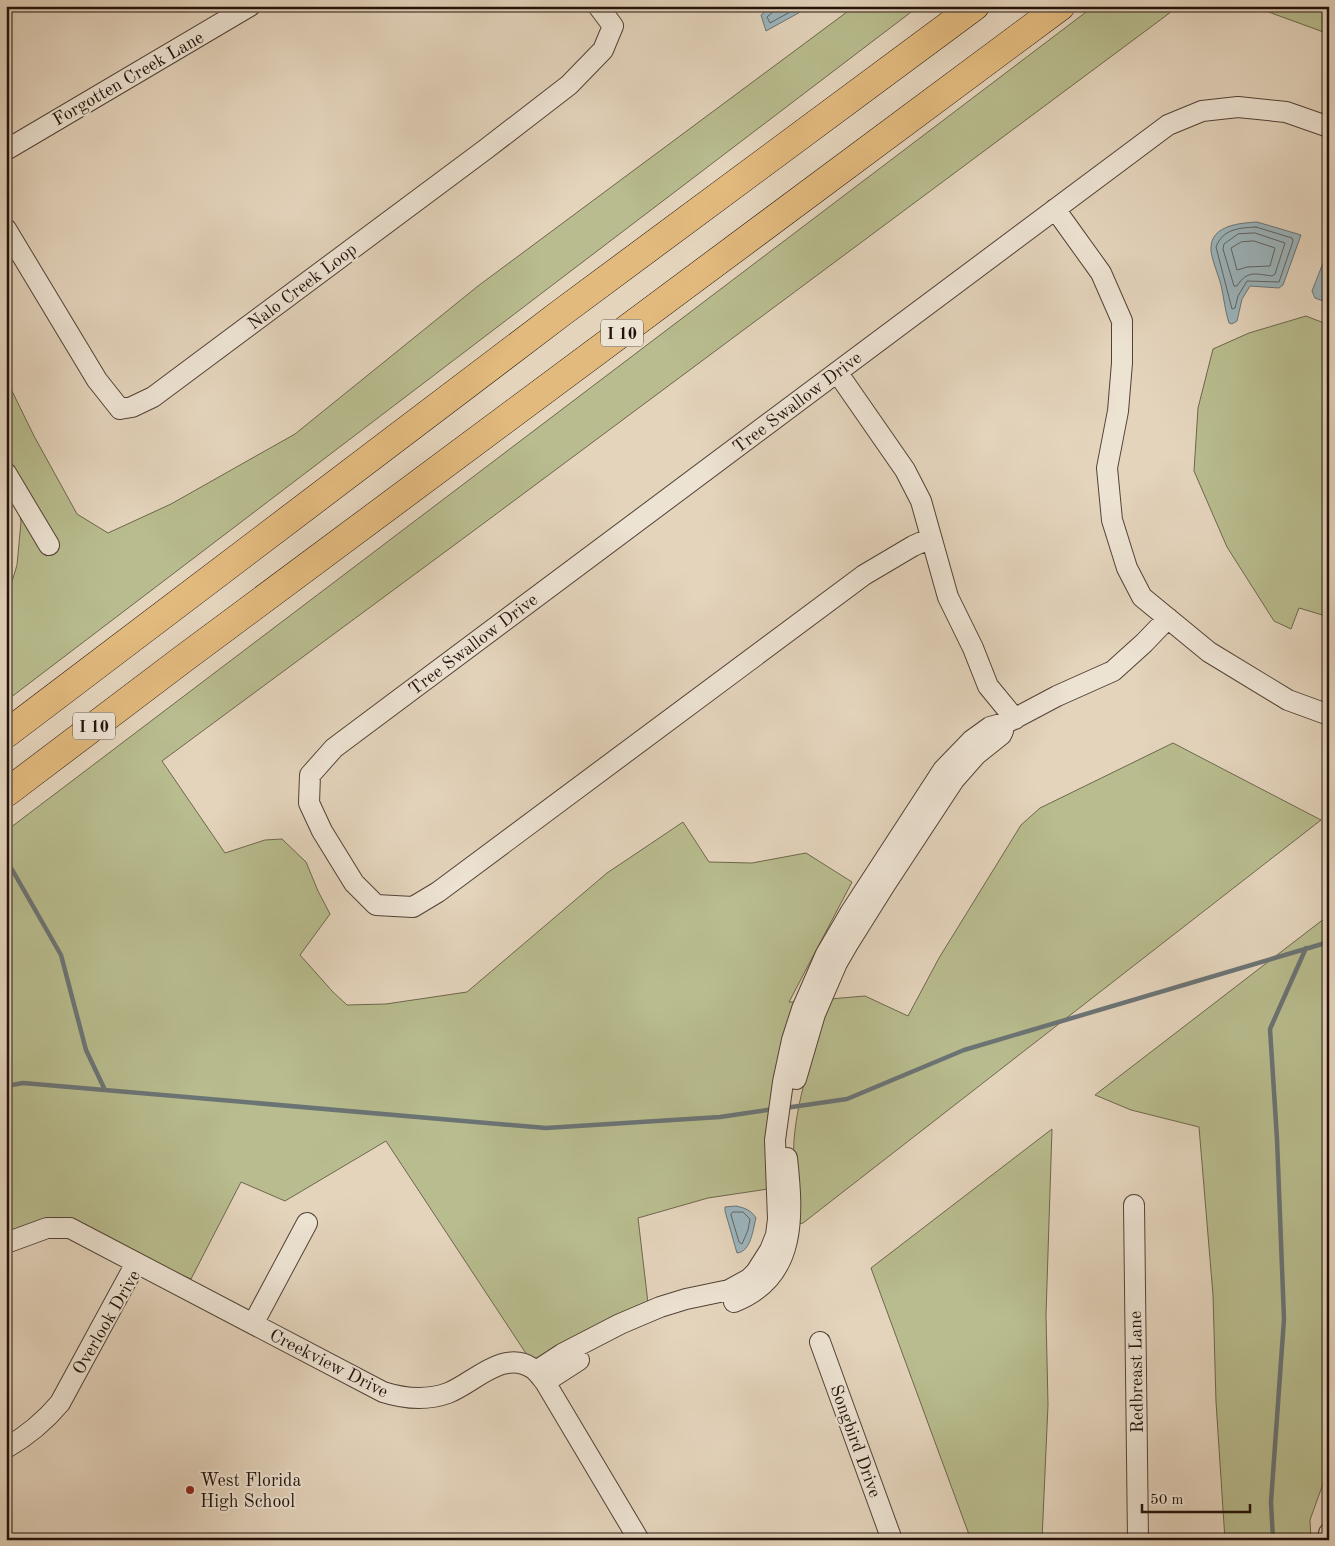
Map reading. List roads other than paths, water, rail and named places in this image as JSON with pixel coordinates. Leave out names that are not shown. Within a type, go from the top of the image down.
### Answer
[{"type":"highway","name":"I 10","points":[[6,734],[569,307],[975,6]]},
{"type":"highway","name":"I 10","points":[[6,793],[1062,6]]},
{"type":"street","name":"Forgotten Creek Lane","points":[[6,150],[250,6]]},
{"type":"street","name":"Nalo Creek Loop","points":[[6,229],[97,380],[120,409],[132,406],[153,398],[569,85],[603,50],[613,26],[598,6]]},
{"type":"street","name":"Tree Swallow Drive","points":[[931,538],[864,574],[438,892],[413,907],[376,905],[354,883],[322,831],[309,802],[310,775],[334,748],[1168,125],[1202,111],[1238,108],[1286,112],[1329,127]]},
{"type":"street","points":[[1055,209],[1101,273],[1122,321],[1122,362],[1118,411],[1107,468],[1112,520],[1127,568],[1142,597],[1208,652],[1288,700],[1329,714]]},
{"type":"street","points":[[837,372],[905,470],[921,501],[948,597],[973,648],[988,686],[1012,720]]},
{"type":"street","points":[[6,473],[11,495],[49,545]]},
{"type":"street","points":[[640,1540],[533,1372],[576,1361],[689,1306],[730,1303],[759,1289],[774,1271],[788,1243],[792,1210],[781,1140],[789,1081],[837,963],[879,881],[933,798],[954,780],[976,755],[1001,734],[1012,720],[1057,696],[1113,671],[1168,618]]},
{"type":"street","name":"Redbreast Lane","points":[[1134,1205],[1138,1540]]},
{"type":"street","points":[[253,1324],[307,1223]]},
{"type":"street","points":[[6,1243],[47,1228],[70,1228],[136,1263]]},
{"type":"street","name":"Overlook Drive","points":[[6,1448],[26,1437],[60,1403],[136,1263],[253,1324]]},
{"type":"street","name":"Creekview Drive","points":[[253,1324],[383,1392],[399,1397],[424,1398],[448,1393],[501,1364],[533,1372]]},
{"type":"street","name":"Songbird Drive","points":[[820,1342],[892,1540]]},
{"type":"street","points":[[1329,1534],[1329,1540]]},
{"type":"water","points":[[773,6],[811,6],[766,31],[761,15]]},
{"type":"water","points":[[1257,222],[1301,235],[1283,285],[1279,288],[1250,286],[1242,299],[1237,321],[1232,324],[1229,323],[1221,285],[1212,256],[1212,240],[1216,234],[1228,227]]},
{"type":"water","points":[[1329,248],[1329,303],[1315,298],[1312,291]]},
{"type":"water","points":[[736,1206],[748,1210],[756,1218],[748,1244],[742,1252],[737,1253],[725,1211],[725,1207]]},
{"type":"waterway","points":[[6,859],[61,955],[86,1050],[105,1090]]},
{"type":"waterway","points":[[785,1108],[847,1099],[964,1050],[1329,942]]},
{"type":"waterway","points":[[1273,1540],[1271,1502],[1284,1319],[1277,1139],[1270,1029],[1306,948]]},
{"type":"waterway","points":[[6,1086],[23,1083],[546,1128],[720,1117],[774,1109]]},
{"type":"place","name":"West Florida High School","points":[[190,1490]]}]
